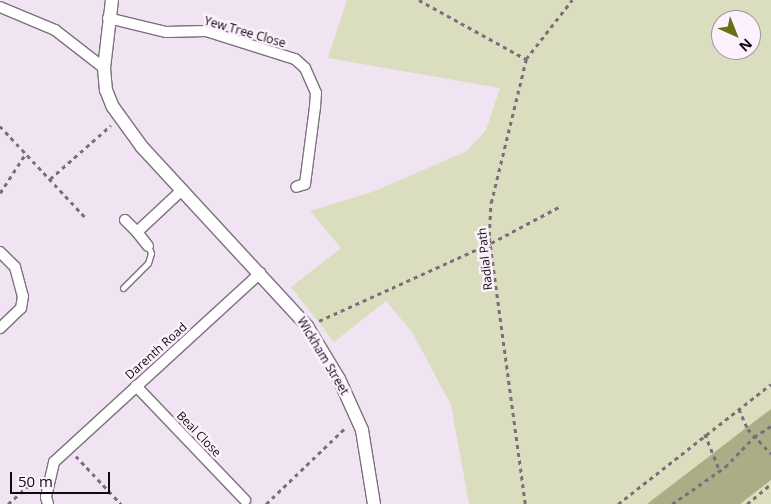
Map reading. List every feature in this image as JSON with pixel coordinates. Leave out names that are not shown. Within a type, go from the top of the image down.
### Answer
[{"type":"street","name":"Wickham Street","points":[[112,0],[108,18],[104,68],[106,90],[120,118],[182,190],[307,326],[357,417],[368,453],[374,504]]},
{"type":"street","points":[[0,7],[55,30],[104,68]]},
{"type":"street","name":"Yew Tree Close","points":[[108,18],[166,32],[206,31],[295,59],[305,68],[316,93],[304,184],[296,186]]},
{"type":"street","points":[[137,232],[182,190]]},
{"type":"street","points":[[125,220],[148,246]]},
{"type":"street","points":[[0,252],[15,267],[24,296],[20,308],[0,328]]},
{"type":"street","name":"Darenth Road","points":[[54,462],[260,273]]},
{"type":"street","name":"Beal Close","points":[[136,386],[245,500]]},
{"type":"street","points":[[48,504],[46,496],[54,462]]},
{"type":"lane","points":[[122,288],[148,263],[151,253],[148,246]]},
{"type":"path","points":[[419,0],[526,59]]},
{"type":"path","name":"Radial Path","points":[[524,504],[491,243],[491,203],[526,59],[572,0]]},
{"type":"path","points":[[50,178],[120,118]]},
{"type":"path","points":[[0,126],[87,219]]},
{"type":"path","points":[[0,194],[26,152]]},
{"type":"path","points":[[307,326],[491,243],[559,207]]},
{"type":"path","points":[[618,504],[771,384]]},
{"type":"path","points":[[739,409],[754,437],[771,454]]},
{"type":"path","points":[[266,504],[357,417]]},
{"type":"path","points":[[672,504],[720,470],[754,437],[771,426]]},
{"type":"path","points":[[705,434],[720,470]]},
{"type":"path","points":[[68,448],[121,504]]},
{"type":"path","points":[[8,504],[54,462]]},
{"type":"path","points":[[747,504],[771,484]]},
{"type":"green space","points":[[347,0],[771,0],[771,504],[469,504],[451,405],[412,332],[386,301],[334,342],[291,287],[341,248],[310,211],[375,191],[467,151],[486,130],[500,88],[328,58]]},
{"type":"green space","points":[[771,409],[771,480],[740,504],[647,504]]}]
